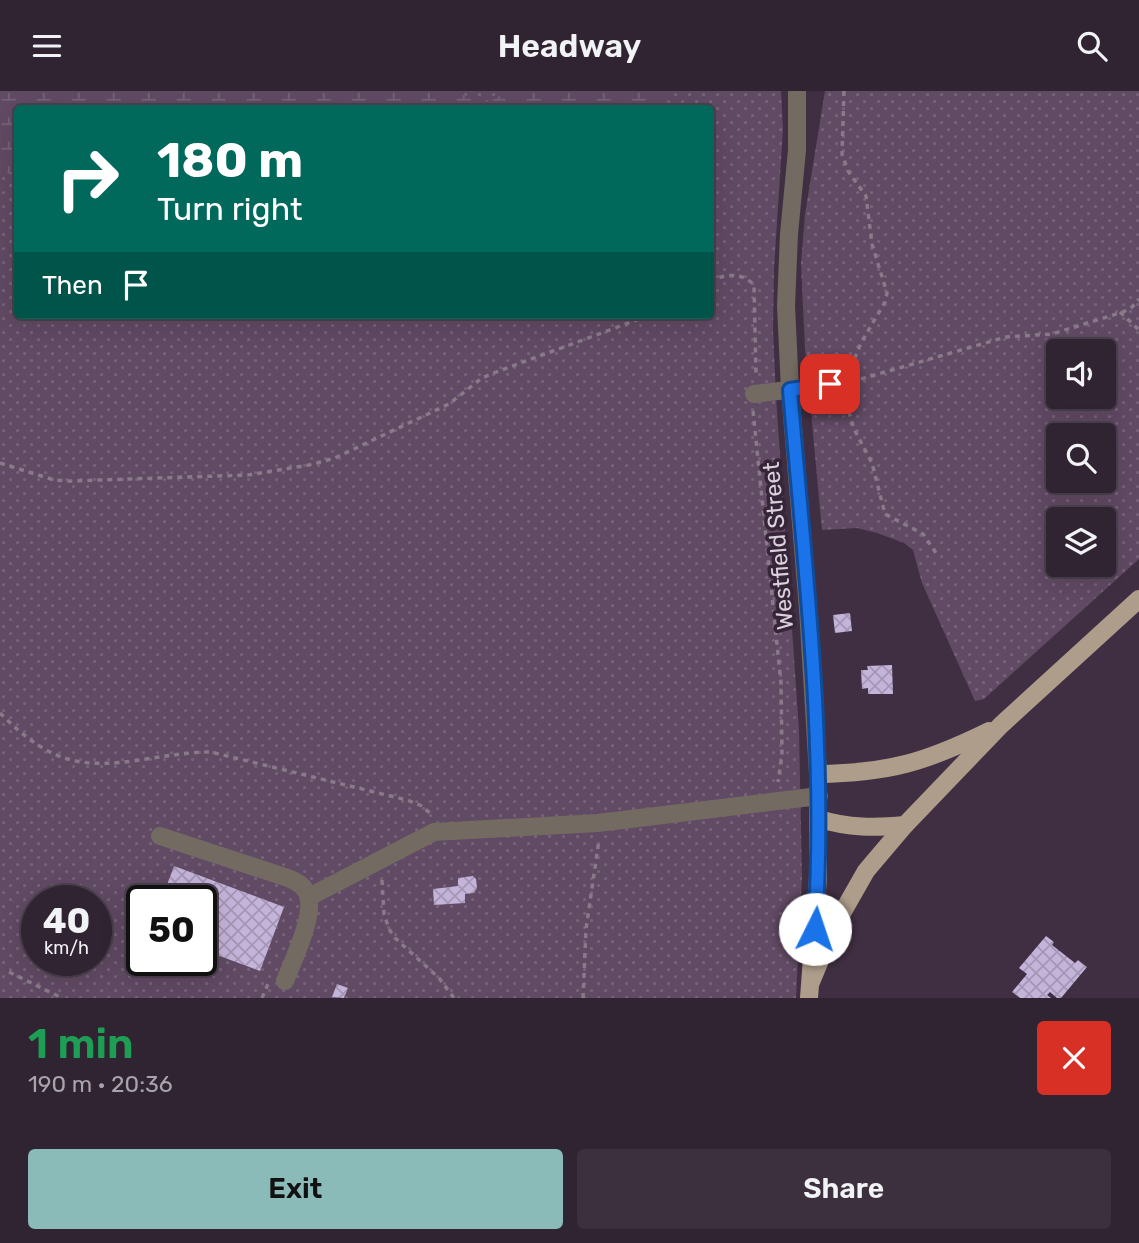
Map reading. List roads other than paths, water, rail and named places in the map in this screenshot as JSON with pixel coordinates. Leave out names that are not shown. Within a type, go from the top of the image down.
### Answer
[{"type":"main road","points":[[810,990],[833,929],[866,871],[905,825],[1001,725],[1139,599]]},
{"type":"main road","points":[[818,774],[906,766],[944,753],[1001,725]]},
{"type":"main road","name":"Westfield Street","points":[[810,990],[818,877],[818,774]]},
{"type":"main road","points":[[819,819],[837,825],[870,828],[905,825]]},
{"type":"street","name":"Westfield Street","points":[[797,91],[797,150],[786,306],[818,774]]},
{"type":"street","points":[[754,394],[845,383]]},
{"type":"street","points":[[309,897],[427,835],[445,831],[598,823],[819,796]]},
{"type":"street","points":[[160,836],[288,878],[303,887],[309,897],[307,919],[285,981]]}]
